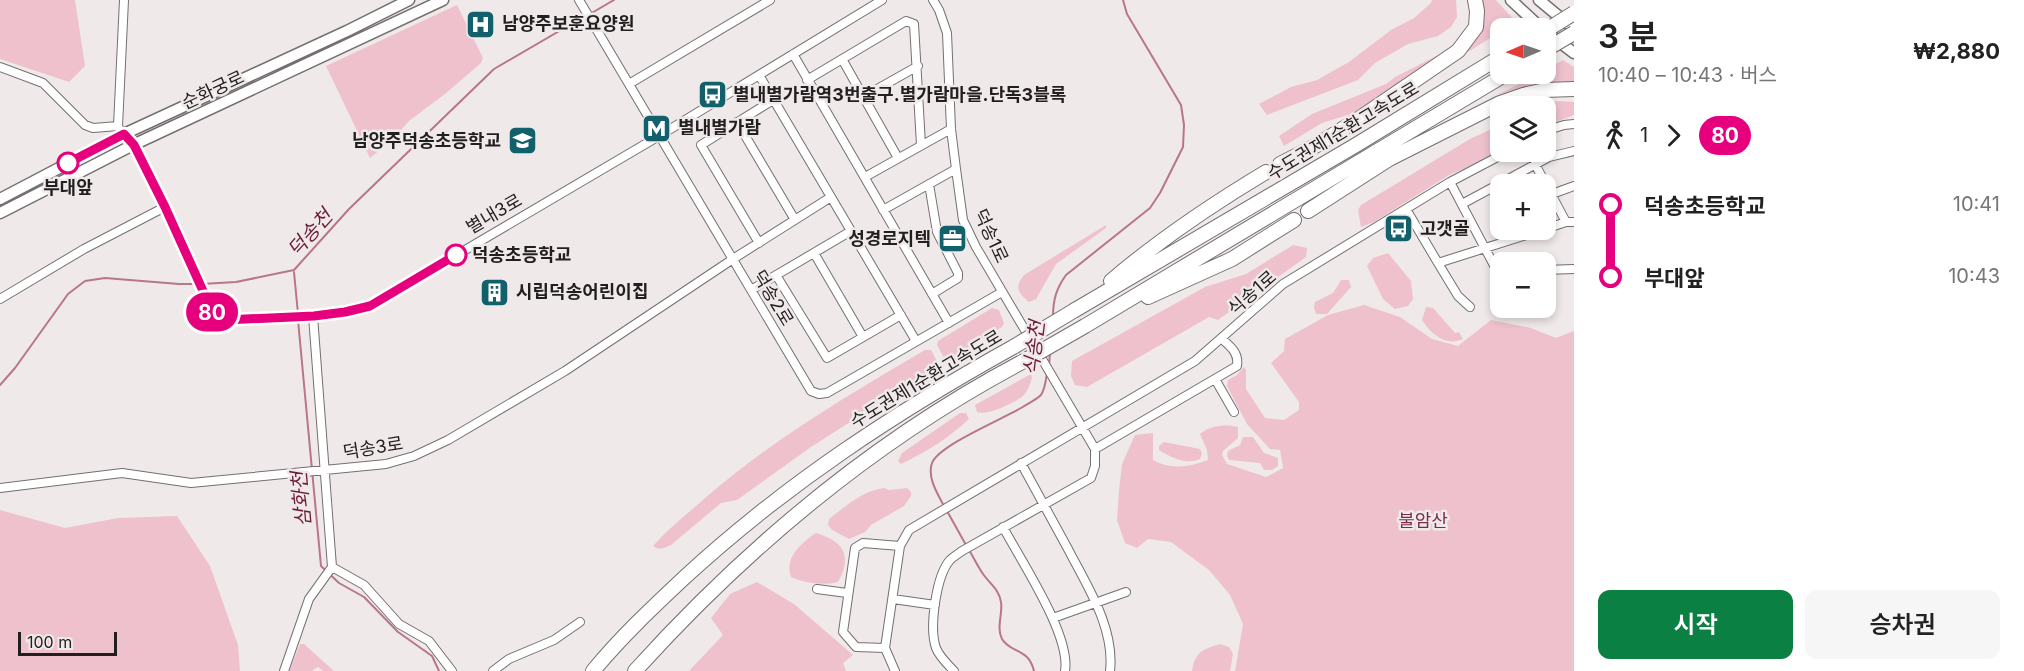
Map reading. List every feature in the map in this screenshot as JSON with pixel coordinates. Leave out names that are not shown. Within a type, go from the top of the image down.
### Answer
[{"type":"highway","points":[[1280,164],[1347,126],[1458,51],[1476,27],[1475,0]]},
{"type":"highway","points":[[1556,23],[1574,13]]},
{"type":"highway","points":[[1556,43],[1574,31]]},
{"type":"highway","name":"수도권제1순환고속도로","points":[[593,671],[614,645],[642,617],[729,537],[840,452],[960,376],[1356,145],[1490,63]]},
{"type":"highway","name":"수도권제1순환고속도로","points":[[634,671],[732,571],[813,501],[909,429],[1088,325],[1490,84]]},
{"type":"highway","points":[[1308,211],[1389,159],[1500,103],[1523,94],[1545,90],[1574,89]]},
{"type":"highway","points":[[1079,308],[1143,254],[1228,195],[1266,172]]},
{"type":"highway","points":[[1088,325],[1232,259],[1294,220]]},
{"type":"street","points":[[0,67],[43,83],[85,125],[93,128],[121,130],[124,0]]},
{"type":"street","name":"순화궁로","points":[[0,199],[121,130],[336,36],[409,0]]},
{"type":"street","name":"순화궁로","points":[[0,213],[134,145],[443,0]]},
{"type":"street","points":[[629,84],[770,0]]},
{"type":"street","name":"별내3로","points":[[121,130],[134,145],[165,207],[188,262],[217,318],[224,320],[314,316],[345,312],[370,306],[659,136],[882,0]]},
{"type":"street","name":"덕송1로","points":[[933,0],[939,10],[946,33],[951,129],[963,220],[1002,292],[1095,448]]},
{"type":"street","points":[[1511,0],[1531,18]]},
{"type":"street","points":[[1539,0],[1574,31]]},
{"type":"street","name":"덕송2로","points":[[580,2],[811,391],[819,394],[827,393],[1002,292]]},
{"type":"street","points":[[807,80],[906,21],[914,24],[921,145]]},
{"type":"street","points":[[1556,39],[1574,53]]},
{"type":"street","points":[[793,54],[949,323]]},
{"type":"street","points":[[842,59],[898,158]]},
{"type":"street","points":[[863,97],[918,66]]},
{"type":"street","points":[[759,75],[916,341]]},
{"type":"street","points":[[759,243],[701,145],[773,100]]},
{"type":"street","points":[[737,122],[795,220]]},
{"type":"street","points":[[1556,128],[1574,124]]},
{"type":"street","points":[[865,177],[951,129]]},
{"type":"street","points":[[1518,174],[1549,157],[1574,151]]},
{"type":"street","name":"식송1로","points":[[900,546],[909,530],[1196,361],[1283,284],[1450,182],[1490,161]]},
{"type":"street","points":[[1534,164],[1540,174]]},
{"type":"street","points":[[883,210],[956,169]]},
{"type":"street","points":[[1450,182],[1490,258]]},
{"type":"street","points":[[929,184],[937,232],[958,273],[958,278],[932,294]]},
{"type":"street","points":[[1556,193],[1574,186]]},
{"type":"street","points":[[1462,204],[1490,190]]},
{"type":"street","name":"덕송3로","points":[[0,488],[122,473],[191,483],[386,464],[414,456],[448,440],[565,371],[732,259],[831,197]]},
{"type":"street","points":[[1556,200],[1570,222]]},
{"type":"street","points":[[0,299],[84,249],[165,207]]},
{"type":"street","points":[[1406,209],[1458,296],[1470,307]]},
{"type":"street","points":[[751,290],[851,231]]},
{"type":"street","points":[[1438,263],[1485,249],[1505,240]]},
{"type":"street","points":[[814,253],[863,338]]},
{"type":"street","points":[[1556,270],[1574,269]]},
{"type":"street","points":[[776,275],[827,358],[901,315]]},
{"type":"street","points":[[284,671],[309,599],[331,569],[320,470],[314,316]]},
{"type":"street","points":[[954,671],[936,649],[933,631],[940,581],[949,561],[977,542],[1091,478],[1095,466],[1095,448],[1237,366],[1236,352],[1222,339]]},
{"type":"street","points":[[1215,379],[1234,412]]},
{"type":"street","points":[[1021,463],[1096,602],[1106,632],[1111,662],[1110,671]]},
{"type":"street","points":[[1003,527],[1053,618],[1064,645],[1065,671]]},
{"type":"street","points":[[885,648],[856,646],[843,632],[855,548],[863,543],[900,546],[885,648],[895,671]]},
{"type":"street","points":[[331,569],[364,585],[399,624],[429,641],[452,671]]},
{"type":"street","points":[[817,589],[847,593]]},
{"type":"street","points":[[1053,618],[1126,592]]},
{"type":"street","points":[[892,599],[935,605]]},
{"type":"street","points":[[493,671],[509,659],[554,640],[580,622]]},
{"type":"green space","points":[[0,0],[75,0],[85,66],[69,82],[0,59]]},
{"type":"green space","points":[[1432,0],[1456,0],[1457,17],[1451,27],[1438,36],[1408,44],[1375,63],[1358,80],[1267,115],[1259,104],[1291,87],[1317,80],[1349,62],[1391,30],[1414,18]]},
{"type":"green space","points":[[1480,0],[1496,0],[1512,18],[1490,18],[1490,38],[1455,60]]},
{"type":"green space","points":[[457,5],[483,58],[481,63],[409,121],[393,139],[370,158],[326,66]]},
{"type":"green space","points":[[1454,47],[1354,113],[1322,123],[1284,146],[1279,136],[1312,114],[1386,84],[1395,77]]},
{"type":"green space","points":[[1563,60],[1574,67],[1574,82],[1556,82],[1556,64]]},
{"type":"green space","points":[[1518,84],[1533,84],[1497,95]]},
{"type":"green space","points":[[1556,101],[1574,102],[1574,115],[1556,122]]},
{"type":"green space","points":[[1490,130],[1490,157],[1449,175],[1374,222],[1361,227],[1358,210],[1361,205],[1470,139]]},
{"type":"green space","points":[[1106,225],[1106,228],[1056,264],[1036,299],[1029,302],[1022,296],[1018,286],[1024,275]]},
{"type":"green space","points":[[1293,245],[1307,248],[1306,257],[1218,320],[1209,317],[1087,387],[1075,385],[1071,376],[1072,361],[1205,287],[1246,274]]},
{"type":"green space","points":[[1388,253],[1411,281],[1413,299],[1408,306],[1395,309],[1383,299],[1367,266],[1373,258]]},
{"type":"green space","points":[[1341,280],[1349,280],[1351,287],[1327,314],[1316,314],[1315,302],[1333,293]]},
{"type":"green space","name":"불암산","points":[[1364,305],[1400,317],[1432,339],[1458,346],[1491,320],[1531,328],[1556,338],[1574,331],[1574,671],[1235,671],[1243,624],[1230,595],[1209,570],[1171,542],[1148,539],[1137,548],[1125,543],[1117,520],[1119,491],[1122,464],[1135,435],[1153,433],[1153,460],[1167,465],[1180,466],[1208,460],[1207,450],[1200,434],[1204,431],[1219,426],[1238,427],[1238,438],[1223,451],[1222,455],[1227,464],[1266,477],[1283,468],[1280,450],[1270,449],[1247,424],[1227,386],[1228,380],[1244,367],[1246,389],[1265,418],[1284,420],[1299,410],[1299,402],[1271,363],[1284,351],[1285,339],[1328,315]]},
{"type":"green space","points":[[1426,307],[1433,308],[1455,333],[1459,332],[1463,339],[1445,340],[1434,334],[1422,320]]},
{"type":"green space","points":[[992,308],[999,310],[1004,323],[1002,327],[948,360],[944,358],[937,345],[938,341]]},
{"type":"green space","points":[[925,350],[931,350],[938,363],[936,367],[811,447],[737,500],[721,503],[671,545],[660,549],[653,546],[704,499],[756,457],[839,401]]},
{"type":"green space","points":[[1031,374],[1030,385],[1023,396],[994,411],[977,412],[975,405]]},
{"type":"green space","points":[[960,413],[966,413],[969,419],[937,444],[901,464],[898,461],[902,453]]},
{"type":"green space","points":[[1243,437],[1253,437],[1264,453],[1278,458],[1278,466],[1272,470],[1264,470],[1260,463],[1229,460],[1228,451],[1240,445]]},
{"type":"green space","points":[[1164,442],[1200,449],[1202,453],[1200,459],[1184,461],[1169,456],[1159,450],[1159,446]]},
{"type":"green space","points":[[884,488],[889,490],[907,488],[911,496],[904,506],[871,525],[865,532],[849,539],[832,530],[828,525],[829,519],[855,500],[869,492]]},
{"type":"green space","points":[[0,510],[65,528],[118,518],[177,516],[210,566],[238,645],[240,671],[0,671]]},
{"type":"green space","points":[[816,533],[833,540],[843,550],[845,564],[838,582],[814,583],[791,577],[789,570],[792,557],[805,541]]},
{"type":"green space","points":[[757,582],[794,604],[853,655],[843,663],[846,671],[689,671],[723,635],[711,618],[730,594]]},
{"type":"green space","points":[[300,644],[304,644],[334,671],[323,671],[318,667],[312,671],[289,671]]},
{"type":"green space","points":[[1220,644],[1229,647],[1233,654],[1230,671],[1192,671],[1195,659],[1201,652]]},
{"type":"waterway","name":"덕송천","points":[[590,14],[614,0]]},
{"type":"waterway","name":"식송천","points":[[1053,317],[1056,295],[1066,275],[1150,208],[1183,147],[1184,125],[1181,105],[1127,14],[1123,0]]},
{"type":"waterway","name":"덕송천","points":[[201,284],[236,282],[294,270],[349,209],[494,69],[585,16]]},
{"type":"waterway","name":"삼화천","points":[[294,272],[298,314]]},
{"type":"waterway","name":"덕송천","points":[[0,385],[15,368],[68,294],[85,281],[105,278],[196,284]]},
{"type":"waterway","name":"삼화천","points":[[298,320],[321,566],[339,583],[364,597],[398,632],[432,656],[439,671]]},
{"type":"waterway","name":"식송천","points":[[1049,365],[1050,353]]},
{"type":"waterway","name":"식송천","points":[[944,506],[931,474],[932,463],[937,456],[958,441],[1039,397],[1047,373]]},
{"type":"waterway","name":"식송천","points":[[947,511],[966,545]]},
{"type":"waterway","name":"식송천","points":[[969,550],[1000,597],[1000,635],[1002,639],[1010,647],[1024,654],[1034,671]]},
{"type":"bus line","name":"80","points":[[68,163],[124,134],[134,145],[165,207],[213,313],[217,318],[224,320],[314,316],[370,306],[456,255]]},
{"type":"place","name":"남양주보훈요양원","points":[[481,24]]},
{"type":"place","name":"별내별가람역3번출구.별가람마을.단독3블록","points":[[712,95]]},
{"type":"place","name":"별내별가람","points":[[657,128]]},
{"type":"place","name":"남양주덕송초등학교","points":[[522,141]]},
{"type":"place","name":"부대앞","points":[[68,163]]},
{"type":"place","name":"고갯골","points":[[1399,229]]},
{"type":"place","name":"성경로지텍","points":[[952,239]]},
{"type":"place","name":"덕송초등학교","points":[[456,255]]},
{"type":"place","name":"시립덕송어린이집","points":[[495,292]]}]
